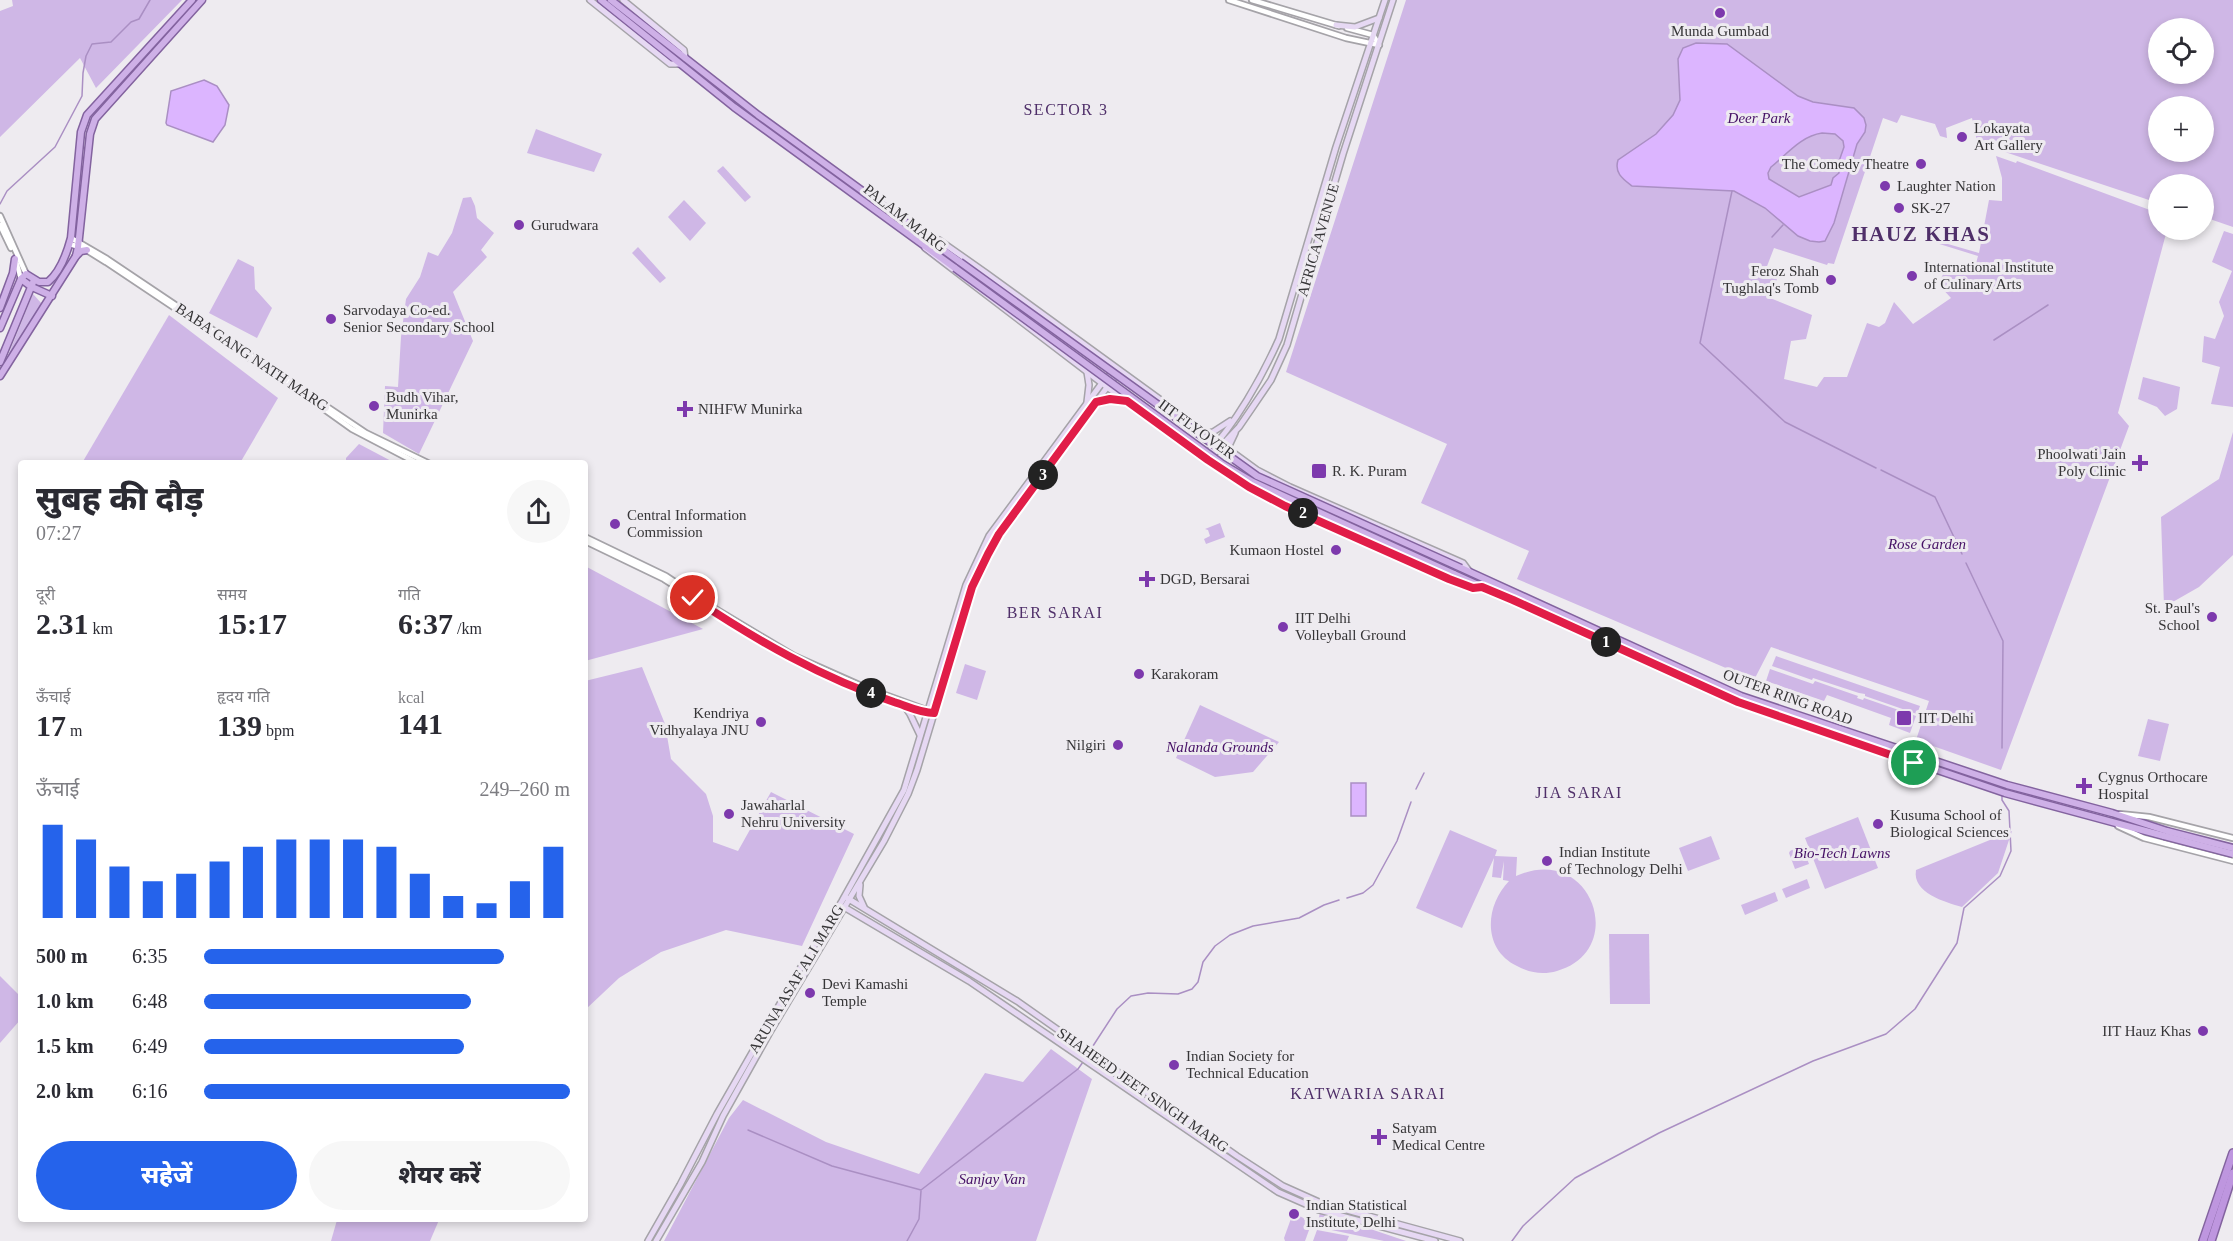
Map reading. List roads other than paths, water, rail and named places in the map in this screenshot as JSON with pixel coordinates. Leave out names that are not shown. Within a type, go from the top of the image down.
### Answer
[{"type":"highway","points":[[2203,1241],[2233,1153]]},
{"type":"highway","points":[[2211,1241],[2233,1173]]},
{"type":"main road","points":[[33,284],[51,280],[71,241],[81,132],[87,115],[192,0]]},
{"type":"main road","points":[[76,256],[90,134],[95,119],[202,0]]},
{"type":"main road","name":"PALAM MARG","points":[[590,0],[670,64],[680,64],[924,246],[929,253],[1064,355],[1206,459],[1285,506],[1449,579],[1473,588],[1482,587]]},
{"type":"main road","points":[[601,0],[661,45],[685,58]]},
{"type":"main road","points":[[611,0],[680,64]]},
{"type":"main road","name":"PALAM MARG","points":[[623,0],[684,50],[685,58],[758,115],[927,238],[939,240],[1246,463],[1290,488],[1463,563],[1469,571]]},
{"type":"main road","name":"AFRICA AVENUE","points":[[1220,445],[1233,419],[1266,367],[1279,339],[1336,147],[1385,0]]},
{"type":"main road","name":"AFRICA AVENUE","points":[[1206,459],[1239,427],[1271,380],[1287,345],[1342,154],[1393,0]]},
{"type":"main road","points":[[1336,25],[1355,27],[1365,25],[1380,17]]},
{"type":"main road","name":"IIT FLYOVER","points":[[927,238],[1257,476],[1469,571]]},
{"type":"main road","name":"IIT FLYOVER","points":[[924,246],[1221,463],[1253,482],[1482,587]]},
{"type":"main road","points":[[0,376],[76,256],[81,251],[87,250]]},
{"type":"main road","points":[[4,317],[0,309],[16,261]]},
{"type":"main road","points":[[0,328],[24,275],[33,284],[52,296]]},
{"type":"main road","points":[[0,362],[33,284]]},
{"type":"main road","points":[[1064,355],[1071,356],[1077,352],[1079,344],[1075,338]]},
{"type":"main road","points":[[930,712],[966,585],[989,536],[1087,404],[1118,370]]},
{"type":"main road","points":[[1087,372],[1089,397],[1087,404]]},
{"type":"main road","points":[[930,712],[972,587],[988,554],[999,534],[1096,402],[1105,385]]},
{"type":"main road","points":[[1096,402],[1110,399],[1127,401]]},
{"type":"main road","points":[[1205,434],[1213,432],[1233,419]]},
{"type":"main road","points":[[1227,450],[1239,427]]},
{"type":"main road","points":[[1236,478],[1238,467],[1241,463],[1246,463]]},
{"type":"main road","name":"OUTER RING ROAD","points":[[1469,571],[1741,696],[2007,785],[2112,813]]},
{"type":"main road","name":"OUTER RING ROAD","points":[[1482,587],[1744,704],[2005,793],[2108,821]]},
{"type":"main road","points":[[903,705],[921,737]]},
{"type":"main road","name":"ARUNA ASAF ALI MARG","points":[[648,1241],[801,967],[847,898],[904,790],[930,712]]},
{"type":"main road","name":"ARUNA ASAF ALI MARG","points":[[847,898],[861,882],[911,788],[930,712]]},
{"type":"main road","points":[[2112,813],[2165,834],[2233,854]]},
{"type":"main road","points":[[2108,821],[2233,848]]},
{"type":"main road","points":[[861,882],[859,896],[865,909]]},
{"type":"main road","name":"SHAHEED JEET SINGH MARG","points":[[847,898],[1017,1001],[1283,1186],[1328,1205],[1460,1241]]},
{"type":"main road","name":"ARUNA ASAF ALI MARG","points":[[656,1241],[702,1162],[723,1116],[842,906]]},
{"type":"main road","name":"SHAHEED JEET SINGH MARG","points":[[842,906],[977,987],[1278,1192],[1319,1210],[1435,1241]]},
{"type":"street","points":[[1229,0],[1346,38],[1379,45]]},
{"type":"street","points":[[1252,0],[1373,34],[1379,45]]},
{"type":"street","points":[[0,216],[24,275]]},
{"type":"street","points":[[0,225],[24,275]]},
{"type":"street","points":[[71,241],[79,244]]},
{"type":"street","name":"BABA GANG NATH MARG","points":[[79,244],[352,429],[411,460]]},
{"type":"street","name":"BABA GANG NATH MARG","points":[[79,244],[366,433],[422,460]]},
{"type":"street","points":[[588,538],[666,576],[694,597]]},
{"type":"street","points":[[588,542],[656,574],[769,644],[903,705],[930,712]]},
{"type":"street","points":[[833,675],[930,712]]},
{"type":"street","points":[[2112,813],[2149,817],[2233,838]]},
{"type":"street","points":[[2108,821],[2144,838],[2233,861]]},
{"type":"waterway","points":[[0,204],[7,191],[55,147],[82,96],[86,56],[92,44],[111,42],[131,22],[139,19],[150,0]]},
{"type":"waterway","points":[[1732,191],[1700,343],[1785,422],[1876,468]]},
{"type":"waterway","points":[[1772,237],[1783,225]]},
{"type":"waterway","points":[[1994,340],[2048,305]]},
{"type":"waterway","points":[[1881,470],[1935,497],[1962,554]]},
{"type":"waterway","points":[[1966,563],[2003,641],[2002,748]]},
{"type":"waterway","points":[[1416,789],[1424,773]]},
{"type":"waterway","points":[[1512,1241],[1523,1226],[1575,1178],[1659,1133],[1813,1061],[1886,1034],[1915,1009],[1957,943],[1964,908],[2000,876],[2011,851],[2009,811],[2002,800],[2002,795]]},
{"type":"waterway","points":[[1347,898],[1363,893],[1373,885],[1397,841],[1411,802]]},
{"type":"waterway","points":[[1091,1049],[1117,1009],[1131,996],[1148,993],[1178,994],[1192,989],[1198,982],[1203,962],[1215,946],[1230,935],[1253,926],[1299,918],[1339,900]]},
{"type":"waterway","points":[[748,1130],[832,1166],[921,1190],[1078,1069],[1083,1062]]},
{"type":"waterway","points":[[907,1241],[919,1219],[921,1191]]},
{"type":"place","name":"Munda Gumbad","points":[[1720,13]]},
{"type":"place","name":"Lokayata Art Gallery","points":[[1962,137]]},
{"type":"place","name":"The Comedy Theatre","points":[[1921,164]]},
{"type":"place","name":"Laughter Nation","points":[[1885,186]]},
{"type":"place","name":"SK-27","points":[[1899,208]]},
{"type":"place","name":"Gurudwara","points":[[519,225]]},
{"type":"place","name":"International Institute of Culinary Arts","points":[[1912,276]]},
{"type":"place","name":"Feroz Shah Tughlaq's Tomb","points":[[1831,280]]},
{"type":"place","name":"Sarvodaya Co-ed. Senior Secondary School","points":[[331,319]]},
{"type":"place","name":"Budh Vihar, Munirka","points":[[374,406]]},
{"type":"place","name":"NIHFW Munirka","points":[[685,409]]},
{"type":"place","name":"Phoolwati Jain Poly Clinic","points":[[2140,463]]},
{"type":"place","name":"R. K. Puram","points":[[1319,471]]},
{"type":"place","name":"Central Information Commission","points":[[615,524]]},
{"type":"place","name":"Kumaon Hostel","points":[[1336,550]]},
{"type":"place","name":"DGD, Bersarai","points":[[1147,579]]},
{"type":"place","name":"St. Paul's School","points":[[2212,617]]},
{"type":"place","name":"IIT Delhi Volleyball Ground","points":[[1283,627]]},
{"type":"place","name":"Karakoram","points":[[1139,674]]},
{"type":"place","name":"IIT Delhi","points":[[1904,718]]},
{"type":"place","name":"Kendriya Vidhyalaya JNU","points":[[761,722]]},
{"type":"place","name":"Nilgiri","points":[[1118,745]]},
{"type":"place","name":"Cygnus Orthocare Hospital","points":[[2084,786]]},
{"type":"place","name":"Jawaharlal Nehru University","points":[[729,814]]},
{"type":"place","name":"Kusuma School of Biological Sciences","points":[[1878,824]]},
{"type":"place","name":"Indian Institute of Technology Delhi","points":[[1547,861]]},
{"type":"place","name":"Devi Kamashi Temple","points":[[810,993]]},
{"type":"place","name":"IIT Hauz Khas","points":[[2203,1031]]},
{"type":"place","name":"Indian Society for Technical Education","points":[[1174,1065]]},
{"type":"place","name":"Satyam Medical Centre","points":[[1379,1137]]},
{"type":"place","name":"Indian Statistical Institute, Delhi","points":[[1294,1214]]},
{"type":"district","name":"SECTOR 3","points":[[1066,109]]},
{"type":"district","name":"HAUZ KHAS","points":[[1921,234]]},
{"type":"district","name":"BER SARAI","points":[[1055,612]]},
{"type":"district","name":"JIA SARAI","points":[[1579,792]]},
{"type":"district","name":"KATWARIA SARAI","points":[[1368,1093]]},
{"type":"park label","name":"Deer Park","points":[[1759,118]]},
{"type":"park label","name":"Rose Garden","points":[[1927,544]]},
{"type":"park label","name":"Nalanda Grounds","points":[[1220,747]]},
{"type":"park label","name":"Bio-Tech Lawns","points":[[1842,853]]},
{"type":"park label","name":"Sanjay Van","points":[[992,1179]]}]
